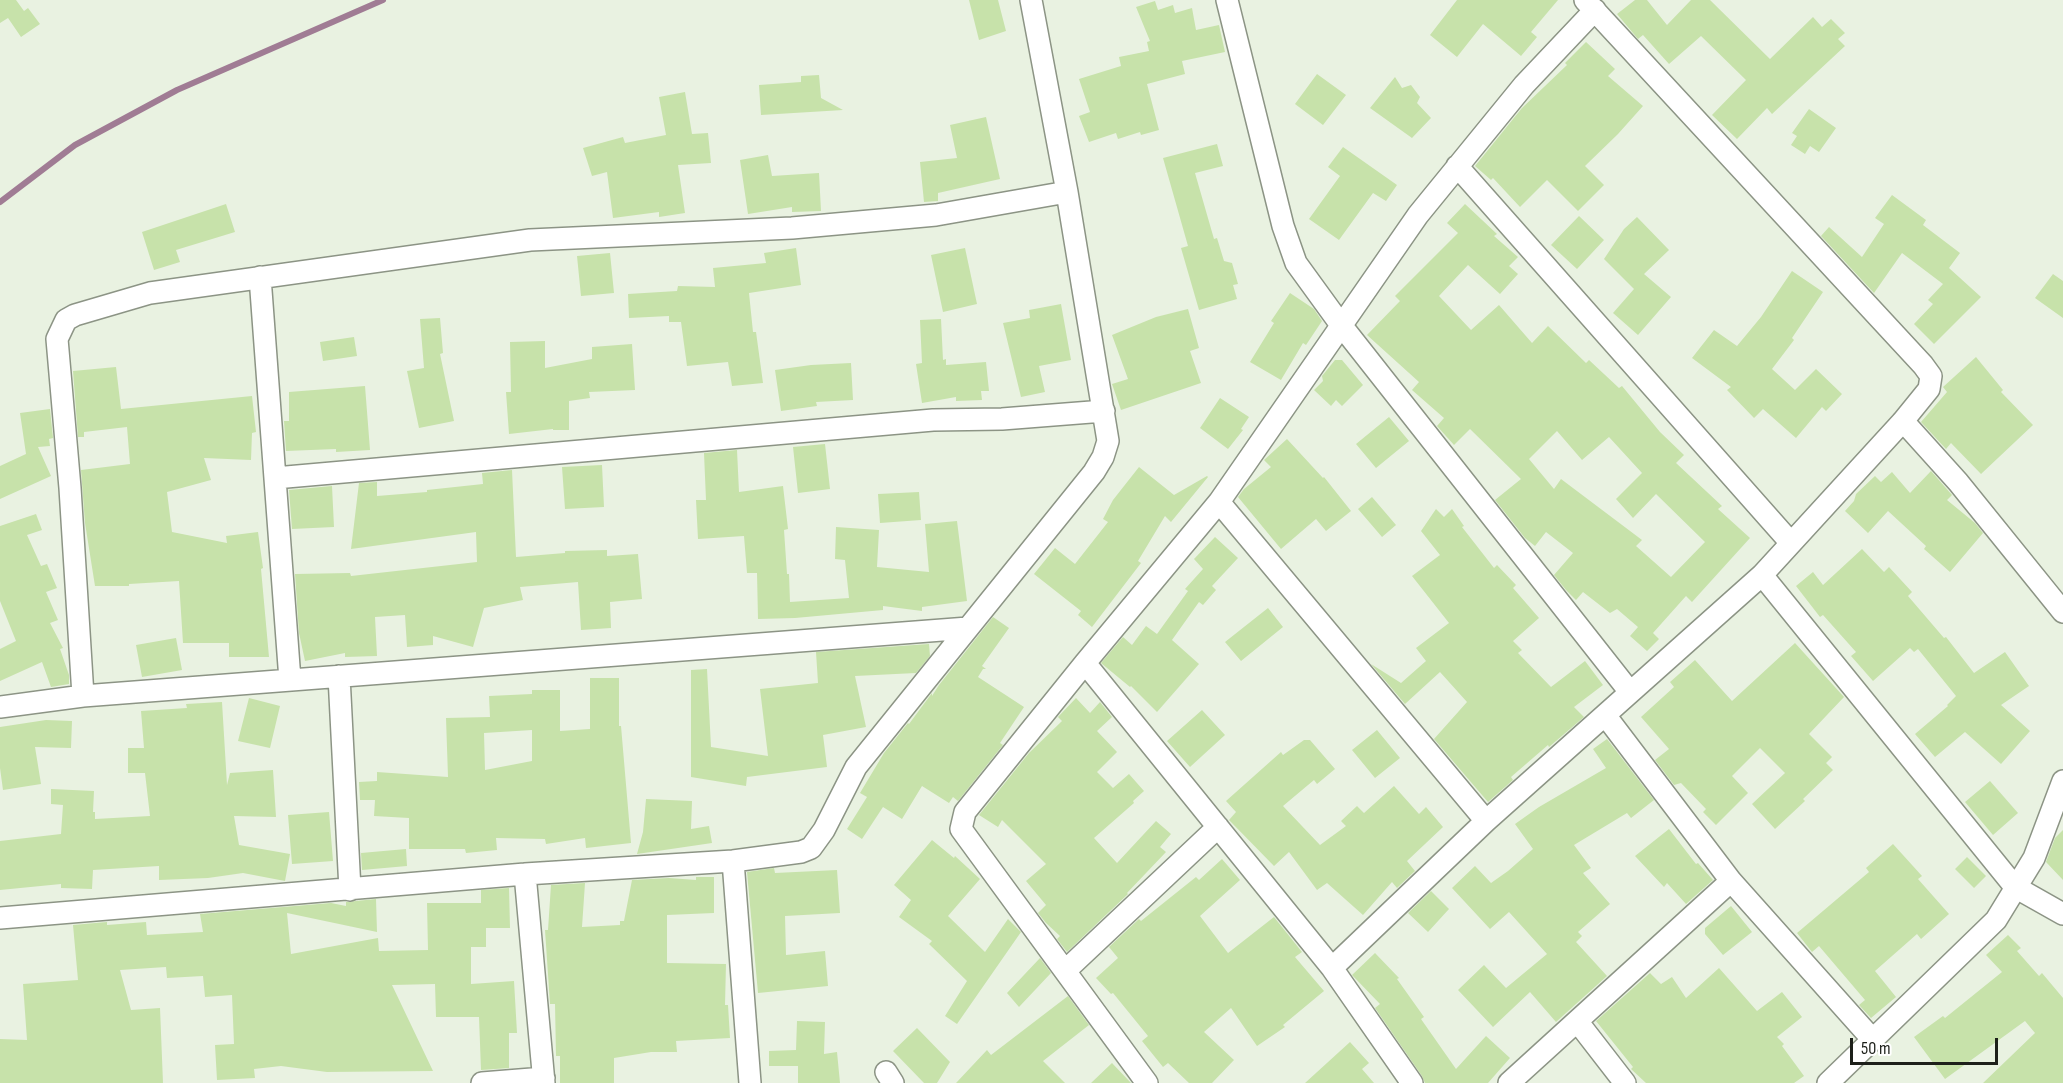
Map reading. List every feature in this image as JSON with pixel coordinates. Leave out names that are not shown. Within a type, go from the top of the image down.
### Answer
[{"type":"street","points":[[0,918],[525,874],[733,861],[801,852],[811,848],[824,830],[856,767],[1098,465],[1108,441],[1031,0]]},
{"type":"street","points":[[1227,0],[1283,226],[1296,263],[1341,325],[1630,692]]},
{"type":"street","points":[[1147,1083],[961,829],[965,812],[1219,502],[1418,215],[1590,5],[1923,365],[1931,376],[1929,388],[1903,422],[1762,575],[1486,820],[1332,968]]},
{"type":"street","points":[[1457,166],[1791,543]]},
{"type":"street","points":[[83,696],[70,488],[57,339],[66,320],[75,315],[150,292],[530,240],[792,228],[936,215],[1066,192]]},
{"type":"street","points":[[260,277],[290,680]]},
{"type":"street","points":[[275,478],[933,420],[1002,419],[1104,411]]},
{"type":"street","points":[[1903,422],[1958,482],[2063,612]]},
{"type":"street","points":[[1219,502],[1486,820]]},
{"type":"street","points":[[1762,575],[2015,887],[2063,914]]},
{"type":"street","points":[[0,707],[83,696],[968,628]]},
{"type":"street","points":[[1085,663],[1332,968],[1412,1083]]},
{"type":"street","points":[[339,676],[350,890]]},
{"type":"street","points":[[1605,715],[1731,881],[1873,1040]]},
{"type":"street","points":[[1828,1083],[1996,920],[2034,858],[2063,781]]},
{"type":"street","points":[[1065,971],[1218,827]]},
{"type":"street","points":[[733,861],[750,1083]]},
{"type":"street","points":[[482,1083],[544,1080],[525,874]]},
{"type":"street","points":[[1509,1083],[1731,881]]},
{"type":"street","points":[[1577,1021],[1625,1083]]},
{"type":"building","points":[[0,0],[16,0],[24,11],[28,8],[40,24],[21,37],[8,18],[0,23]]},
{"type":"building","points":[[969,0],[998,0],[1006,31],[979,40]]},
{"type":"building","points":[[1457,0],[1558,0],[1531,32],[1537,37],[1521,56],[1483,24],[1457,57],[1430,35]]},
{"type":"building","points":[[1635,0],[1647,0],[1667,25],[1691,0],[1710,0],[1770,59],[1813,17],[1822,27],[1831,19],[1845,33],[1838,39],[1845,46],[1772,114],[1767,108],[1737,139],[1712,115],[1746,80],[1701,36],[1669,64],[1643,35],[1638,39],[1617,14]]},
{"type":"building","points":[[1155,1],[1158,10],[1173,5],[1175,13],[1192,8],[1196,30],[1219,25],[1225,52],[1182,61],[1185,74],[1147,84],[1159,130],[1141,135],[1140,132],[1118,139],[1116,133],[1089,142],[1079,116],[1090,112],[1079,79],[1121,66],[1119,57],[1149,51],[1147,42],[1150,41],[1136,7]]},
{"type":"building","points":[[1586,42],[1615,69],[1608,76],[1643,106],[1585,166],[1604,185],[1578,211],[1547,180],[1520,207],[1493,178],[1491,180],[1475,166],[1522,108],[1567,65],[1565,63]]},
{"type":"building","points":[[1317,74],[1346,95],[1323,125],[1295,104]]},
{"type":"building","points":[[819,75],[821,98],[843,110],[761,115],[759,85],[801,82],[801,76]]},
{"type":"building","points":[[1395,77],[1402,88],[1411,85],[1420,97],[1417,103],[1431,118],[1412,138],[1370,108]]},
{"type":"building","points":[[685,92],[692,134],[708,133],[711,163],[678,165],[685,213],[659,217],[659,212],[613,218],[607,172],[592,176],[583,148],[623,137],[625,143],[666,135],[659,97]]},
{"type":"building","points":[[1809,109],[1836,128],[1819,152],[1810,146],[1805,154],[1791,145],[1797,136],[1792,133]]},
{"type":"building","points":[[986,117],[1000,179],[938,193],[938,201],[924,202],[920,162],[957,158],[950,125]]},
{"type":"building","points":[[1217,144],[1223,166],[1195,173],[1214,239],[1217,238],[1224,261],[1232,263],[1238,284],[1233,285],[1237,299],[1199,310],[1181,248],[1188,246],[1163,158]]},
{"type":"building","points":[[1343,147],[1397,185],[1386,201],[1373,193],[1339,240],[1309,219],[1340,176],[1328,167]]},
{"type":"building","points":[[768,155],[772,176],[819,173],[821,211],[792,212],[792,207],[748,214],[740,160]]},
{"type":"building","points":[[1892,195],[1926,220],[1923,225],[1960,253],[1949,268],[1981,297],[1934,344],[1914,324],[1933,304],[1928,300],[1943,284],[1902,253],[1874,293],[1821,236],[1829,227],[1862,257],[1884,224],[1875,218]]},
{"type":"building","points":[[226,204],[235,232],[176,250],[180,262],[154,270],[142,232]]},
{"type":"building","points":[[1465,204],[1497,234],[1494,236],[1518,257],[1509,266],[1518,274],[1500,294],[1468,265],[1439,296],[1471,330],[1499,305],[1532,343],[1548,326],[1586,363],[1589,360],[1619,388],[1622,386],[1660,432],[1684,455],[1676,463],[1722,506],[1718,509],[1750,538],[1692,602],[1686,596],[1653,633],[1659,639],[1647,651],[1630,636],[1638,627],[1617,609],[1610,613],[1583,592],[1576,600],[1566,590],[1554,575],[1573,553],[1546,532],[1535,546],[1525,538],[1495,500],[1521,479],[1470,429],[1454,445],[1437,426],[1444,418],[1412,390],[1419,382],[1367,335],[1400,301],[1395,296],[1458,233],[1447,223]],"holes":[[[1557,431],[1582,460],[1609,437],[1642,473],[1616,499],[1633,518],[1656,494],[1705,542],[1671,577],[1636,546],[1642,540],[1561,479],[1554,489],[1529,459]]]},
{"type":"building","points":[[1579,216],[1604,240],[1577,269],[1551,245]]},
{"type":"building","points":[[1637,217],[1669,250],[1644,274],[1671,297],[1638,335],[1613,313],[1634,289],[1604,259],[1624,229]]},
{"type":"building","points":[[796,248],[801,285],[749,293],[753,332],[756,332],[763,383],[732,386],[728,362],[687,366],[681,322],[669,322],[669,316],[629,318],[628,294],[677,291],[678,286],[715,287],[713,268],[766,263],[764,253]]},
{"type":"building","points":[[965,248],[977,304],[943,312],[931,255]]},
{"type":"building","points":[[610,253],[614,293],[581,296],[577,256]]},
{"type":"building","points":[[1792,271],[1823,292],[1792,338],[1794,340],[1772,369],[1795,390],[1816,369],[1842,394],[1826,411],[1822,407],[1796,438],[1763,409],[1754,418],[1727,390],[1731,387],[1692,358],[1714,330],[1737,346],[1761,317]]},
{"type":"building","points":[[2053,274],[2063,281],[2063,318],[2035,298]]},
{"type":"building","points":[[1290,293],[1314,309],[1322,321],[1306,345],[1303,343],[1281,380],[1250,362],[1274,323],[1271,321]]},
{"type":"building","points":[[1061,304],[1071,360],[1039,366],[1045,392],[1021,397],[1003,323],[1030,318],[1029,310]]},
{"type":"building","points":[[1188,309],[1199,348],[1190,351],[1201,383],[1121,410],[1112,384],[1128,379],[1112,335],[1156,317]]},
{"type":"building","points":[[440,318],[443,353],[440,354],[454,421],[419,428],[407,371],[424,368],[420,319]]},
{"type":"building","points":[[941,319],[943,360],[946,359],[946,365],[986,362],[989,391],[981,391],[982,400],[956,401],[956,397],[922,403],[916,364],[922,363],[920,320]]},
{"type":"building","points":[[354,337],[357,356],[323,361],[320,342]]},
{"type":"building","points":[[545,341],[545,368],[592,359],[592,347],[632,344],[635,390],[589,392],[590,398],[569,401],[569,430],[553,429],[509,434],[506,392],[511,392],[510,342]]},
{"type":"building","points":[[1976,357],[2003,390],[2001,392],[2033,425],[1981,474],[1951,443],[1946,449],[1921,422],[1947,392],[1943,387]]},
{"type":"building","points":[[1335,360],[1342,360],[1363,385],[1342,406],[1336,400],[1331,406],[1314,390],[1323,381],[1322,376]]},
{"type":"building","points":[[851,363],[853,400],[816,402],[817,406],[781,411],[775,370]]},
{"type":"building","points":[[116,367],[121,409],[252,396],[256,432],[252,433],[251,460],[204,458],[211,480],[167,492],[172,532],[227,543],[226,536],[258,532],[263,568],[261,569],[269,657],[229,657],[229,643],[183,643],[179,581],[129,584],[129,586],[95,586],[85,523],[81,470],[130,464],[127,427],[84,432],[84,437],[78,437],[73,371]]},
{"type":"building","points":[[365,386],[370,450],[286,451],[284,421],[289,421],[289,392]]},
{"type":"building","points":[[1220,398],[1249,417],[1241,429],[1243,430],[1228,449],[1200,428]]},
{"type":"building","points":[[50,409],[53,438],[49,439],[50,446],[38,447],[51,476],[0,499],[0,466],[26,454],[20,413]]},
{"type":"building","points":[[1389,417],[1409,441],[1376,468],[1356,444]]},
{"type":"building","points":[[1287,439],[1324,477],[1351,511],[1326,531],[1316,519],[1281,549],[1238,497],[1244,489],[1271,467],[1264,460]]},
{"type":"building","points":[[825,444],[830,489],[798,493],[793,447]]},
{"type":"building","points":[[737,450],[739,492],[783,486],[788,529],[784,530],[790,602],[849,598],[845,560],[835,559],[836,527],[879,530],[877,567],[929,572],[925,524],[957,521],[967,601],[922,607],[922,611],[883,606],[883,610],[758,619],[757,573],[747,573],[744,536],[698,539],[696,500],[706,500],[704,453]]},
{"type":"building","points":[[602,465],[604,507],[565,509],[562,467]]},
{"type":"building","points":[[1139,467],[1174,495],[1208,477],[1171,522],[1165,516],[1138,561],[1141,563],[1092,627],[1078,615],[1081,611],[1034,574],[1055,548],[1075,564],[1108,522],[1103,519],[1113,500]]},
{"type":"building","points":[[512,470],[516,557],[565,553],[565,551],[607,550],[607,556],[638,554],[642,599],[610,602],[611,628],[581,630],[578,582],[520,587],[523,600],[484,608],[473,647],[433,636],[433,645],[407,647],[405,615],[375,617],[377,656],[345,657],[345,653],[305,661],[299,633],[295,574],[350,573],[351,576],[477,562],[476,532],[351,549],[359,483],[377,482],[377,496],[427,492],[427,490],[483,484],[482,473]]},
{"type":"building","points":[[1931,471],[1952,495],[1947,500],[1975,523],[1983,533],[1950,572],[1924,549],[1926,546],[1888,511],[1868,533],[1845,511],[1854,501],[1856,494],[1875,476],[1881,482],[1892,472],[1910,493]]},
{"type":"building","points":[[332,486],[334,527],[292,529],[289,490]]},
{"type":"building","points":[[919,492],[921,520],[880,523],[878,494]]},
{"type":"building","points":[[1372,497],[1396,525],[1382,537],[1358,509]]},
{"type":"building","points":[[1436,509],[1444,517],[1452,509],[1464,526],[1462,527],[1494,568],[1497,565],[1516,585],[1513,588],[1539,618],[1513,641],[1522,650],[1518,653],[1551,687],[1585,661],[1603,685],[1574,707],[1584,717],[1511,777],[1513,780],[1488,802],[1434,739],[1467,702],[1440,672],[1405,704],[1371,664],[1401,683],[1426,661],[1416,648],[1449,623],[1412,576],[1440,555],[1421,531]]},
{"type":"building","points":[[36,514],[42,530],[27,535],[41,566],[47,564],[57,588],[46,592],[58,620],[50,623],[63,648],[60,649],[69,675],[69,684],[51,687],[42,662],[0,681],[0,649],[16,641],[0,601],[0,526]]},
{"type":"building","points":[[1215,537],[1238,558],[1212,586],[1216,590],[1203,605],[1199,602],[1172,640],[1199,664],[1157,712],[1131,686],[1101,663],[1123,637],[1132,645],[1146,626],[1157,634],[1188,591],[1185,589],[1203,569],[1194,559]]},
{"type":"building","points":[[1862,549],[1884,572],[1889,567],[1912,592],[1908,596],[1944,638],[1946,637],[1974,673],[2005,652],[2029,686],[2001,705],[2030,731],[2001,764],[1965,732],[1935,757],[1915,734],[1948,706],[1956,696],[1918,649],[1914,652],[1910,648],[1873,681],[1851,656],[1856,652],[1823,615],[1820,617],[1796,586],[1813,572],[1823,585]]},
{"type":"building","points":[[1268,608],[1283,627],[1241,661],[1225,642]]},
{"type":"building","points":[[993,617],[1009,628],[982,666],[986,669],[983,669],[978,677],[1024,707],[1000,743],[1003,745],[958,801],[953,797],[949,803],[922,786],[902,819],[883,807],[862,839],[847,829],[867,797],[860,793],[884,753],[932,693],[932,696]]},
{"type":"building","points":[[176,638],[182,670],[142,677],[136,645]]},
{"type":"building","points":[[1795,643],[1844,697],[1809,734],[1832,757],[1826,763],[1833,770],[1775,829],[1752,804],[1785,773],[1760,748],[1732,776],[1748,793],[1716,825],[1703,812],[1706,809],[1681,783],[1674,785],[1655,760],[1669,749],[1641,717],[1674,687],[1670,682],[1695,660],[1732,701]]},
{"type":"building","points":[[929,644],[930,656],[916,673],[855,676],[866,727],[823,735],[827,767],[747,777],[746,786],[691,777],[691,670],[707,669],[711,747],[768,756],[760,689],[818,683],[816,652]]},
{"type":"building","points":[[590,678],[619,678],[619,726],[621,726],[631,843],[586,848],[585,838],[546,844],[545,839],[496,838],[497,850],[466,853],[465,849],[409,849],[409,818],[374,816],[375,800],[360,800],[359,782],[377,781],[377,772],[448,777],[446,718],[490,717],[489,696],[532,694],[532,690],[560,690],[560,731],[590,729]],"holes":[[[532,730],[532,761],[485,770],[484,733]]]},
{"type":"building","points":[[249,698],[280,706],[270,748],[238,741]]},
{"type":"building","points":[[1076,698],[1090,713],[1100,702],[1112,717],[1097,731],[1117,752],[1097,772],[1113,788],[1129,774],[1144,791],[1133,801],[1134,803],[1094,838],[1117,863],[1156,821],[1171,834],[1160,847],[1166,852],[1128,894],[1067,952],[1057,939],[1060,936],[1038,913],[1046,905],[1026,881],[1046,864],[1002,820],[998,827],[979,815],[1029,753],[1062,721],[1058,717]]},
{"type":"building","points":[[222,702],[227,785],[230,773],[273,770],[276,817],[234,816],[239,845],[290,854],[285,881],[243,873],[208,878],[159,880],[159,866],[93,870],[92,889],[61,888],[61,884],[0,890],[0,841],[61,834],[63,805],[51,804],[51,789],[94,791],[95,819],[150,816],[145,773],[128,773],[128,748],[144,748],[141,711],[187,708],[186,704]]},
{"type":"building","points":[[1202,710],[1225,735],[1190,767],[1167,741]]},
{"type":"building","points":[[46,720],[72,721],[71,748],[35,747],[41,784],[3,790],[0,768],[0,727]]},
{"type":"building","points":[[1377,730],[1400,758],[1375,778],[1352,750]]},
{"type":"building","points":[[1607,739],[1654,800],[1631,818],[1627,813],[1574,845],[1591,868],[1583,873],[1610,904],[1578,932],[1582,936],[1576,942],[1607,976],[1556,1022],[1530,992],[1493,1027],[1458,990],[1484,965],[1506,988],[1547,954],[1509,912],[1490,929],[1452,888],[1475,866],[1491,883],[1533,849],[1515,824],[1539,807],[1606,768],[1593,749]]},
{"type":"building","points":[[1304,740],[1310,740],[1335,769],[1317,784],[1314,780],[1283,806],[1320,845],[1346,826],[1341,821],[1357,806],[1364,813],[1394,786],[1419,814],[1426,807],[1443,827],[1407,861],[1415,871],[1397,888],[1392,882],[1363,915],[1327,883],[1317,890],[1289,852],[1274,866],[1229,820],[1236,812],[1226,801],[1281,752],[1283,755]]},
{"type":"building","points":[[1990,781],[2018,813],[1993,835],[1965,802]]},
{"type":"building","points":[[646,799],[692,801],[691,829],[709,826],[712,843],[637,854],[643,832]]},
{"type":"building","points":[[329,812],[333,861],[292,864],[288,815]]},
{"type":"building","points":[[1669,829],[1696,864],[1698,863],[1713,880],[1686,904],[1667,883],[1664,887],[1635,856]]},
{"type":"building","points":[[2063,830],[2063,880],[2046,862],[2055,838]]},
{"type":"building","points":[[932,840],[954,858],[955,856],[980,879],[948,916],[985,952],[1008,919],[1021,932],[957,1024],[945,1016],[967,981],[929,944],[932,941],[899,917],[911,900],[894,885]]},
{"type":"building","points":[[1893,844],[1922,876],[1918,879],[1949,914],[1921,939],[1917,934],[1875,971],[1896,997],[1871,1018],[1859,1005],[1865,1000],[1819,946],[1812,952],[1797,933],[1869,872],[1866,868]]},
{"type":"building","points":[[406,849],[407,866],[362,870],[361,853]]},
{"type":"building","points":[[1967,857],[1986,876],[1974,888],[1955,869]]},
{"type":"building","points":[[1222,859],[1240,880],[1200,916],[1228,953],[1274,917],[1302,952],[1295,957],[1324,991],[1283,1025],[1285,1027],[1257,1046],[1231,1008],[1204,1032],[1234,1060],[1212,1083],[1189,1083],[1168,1063],[1163,1067],[1142,1041],[1148,1036],[1113,993],[1111,994],[1096,978],[1118,958],[1109,947],[1139,919],[1141,921],[1196,877],[1199,880]]},
{"type":"building","points":[[774,868],[775,873],[837,870],[840,913],[785,916],[786,955],[825,951],[828,986],[758,993],[747,872]]},
{"type":"building","points":[[696,877],[714,877],[714,913],[667,915],[667,963],[726,964],[725,1005],[728,1005],[730,1038],[676,1041],[677,1052],[651,1052],[614,1058],[614,1083],[560,1083],[560,1056],[556,1056],[555,1004],[550,1004],[545,930],[548,930],[551,885],[585,883],[582,927],[620,925],[620,921],[624,921],[632,880],[669,878],[696,880]]},
{"type":"building","points":[[509,888],[510,928],[486,928],[486,947],[471,947],[471,984],[514,981],[517,1033],[509,1033],[509,1068],[481,1070],[479,1017],[436,1017],[435,984],[392,985],[433,1071],[327,1072],[281,1066],[254,1069],[255,1078],[217,1080],[215,1045],[234,1044],[232,995],[205,997],[203,976],[167,978],[166,967],[120,970],[131,1010],[160,1008],[163,1083],[0,1083],[0,1039],[27,1040],[23,984],[78,980],[73,925],[146,922],[147,935],[203,932],[200,914],[331,903],[346,906],[346,902],[376,899],[377,932],[287,913],[291,954],[378,938],[379,951],[428,950],[427,903],[481,903],[481,890]]},
{"type":"building","points":[[1431,891],[1449,909],[1428,932],[1408,913]]},
{"type":"building","points":[[1731,906],[1752,932],[1723,955],[1705,934],[1705,928]]},
{"type":"building","points":[[2008,935],[2021,948],[2017,951],[2039,976],[2042,973],[2063,998],[2063,1083],[1983,1083],[2035,1033],[2025,1021],[1945,1079],[1914,1037],[1943,1016],[1945,1018],[2002,972],[1986,955]]},
{"type":"building","points":[[1375,953],[1399,978],[1397,979],[1424,1017],[1421,1019],[1456,1069],[1486,1036],[1510,1058],[1488,1083],[1425,1083],[1375,1008],[1380,1004],[1352,975]]},
{"type":"building","points":[[1040,958],[1051,973],[1019,1007],[1007,993]]},
{"type":"building","points":[[1719,968],[1757,1011],[1782,992],[1802,1017],[1777,1037],[1804,1076],[1794,1083],[1646,1083],[1631,1069],[1633,1067],[1596,1021],[1650,973],[1661,984],[1672,977],[1686,998]]},
{"type":"building","points":[[1068,996],[1089,1025],[1043,1061],[1065,1083],[956,1083],[987,1050],[991,1055]]},
{"type":"building","points":[[797,1021],[825,1022],[824,1054],[837,1052],[840,1083],[798,1083],[798,1066],[769,1066],[769,1051],[796,1050]]},
{"type":"building","points":[[917,1028],[950,1062],[937,1083],[924,1083],[893,1051]]},
{"type":"building","points":[[1350,1042],[1369,1063],[1362,1069],[1374,1083],[1305,1083]]},
{"type":"building","points":[[1112,1063],[1131,1083],[1091,1083]]},
{"type":"waterway","points":[[0,202],[75,145],[177,90],[383,0]]}]
